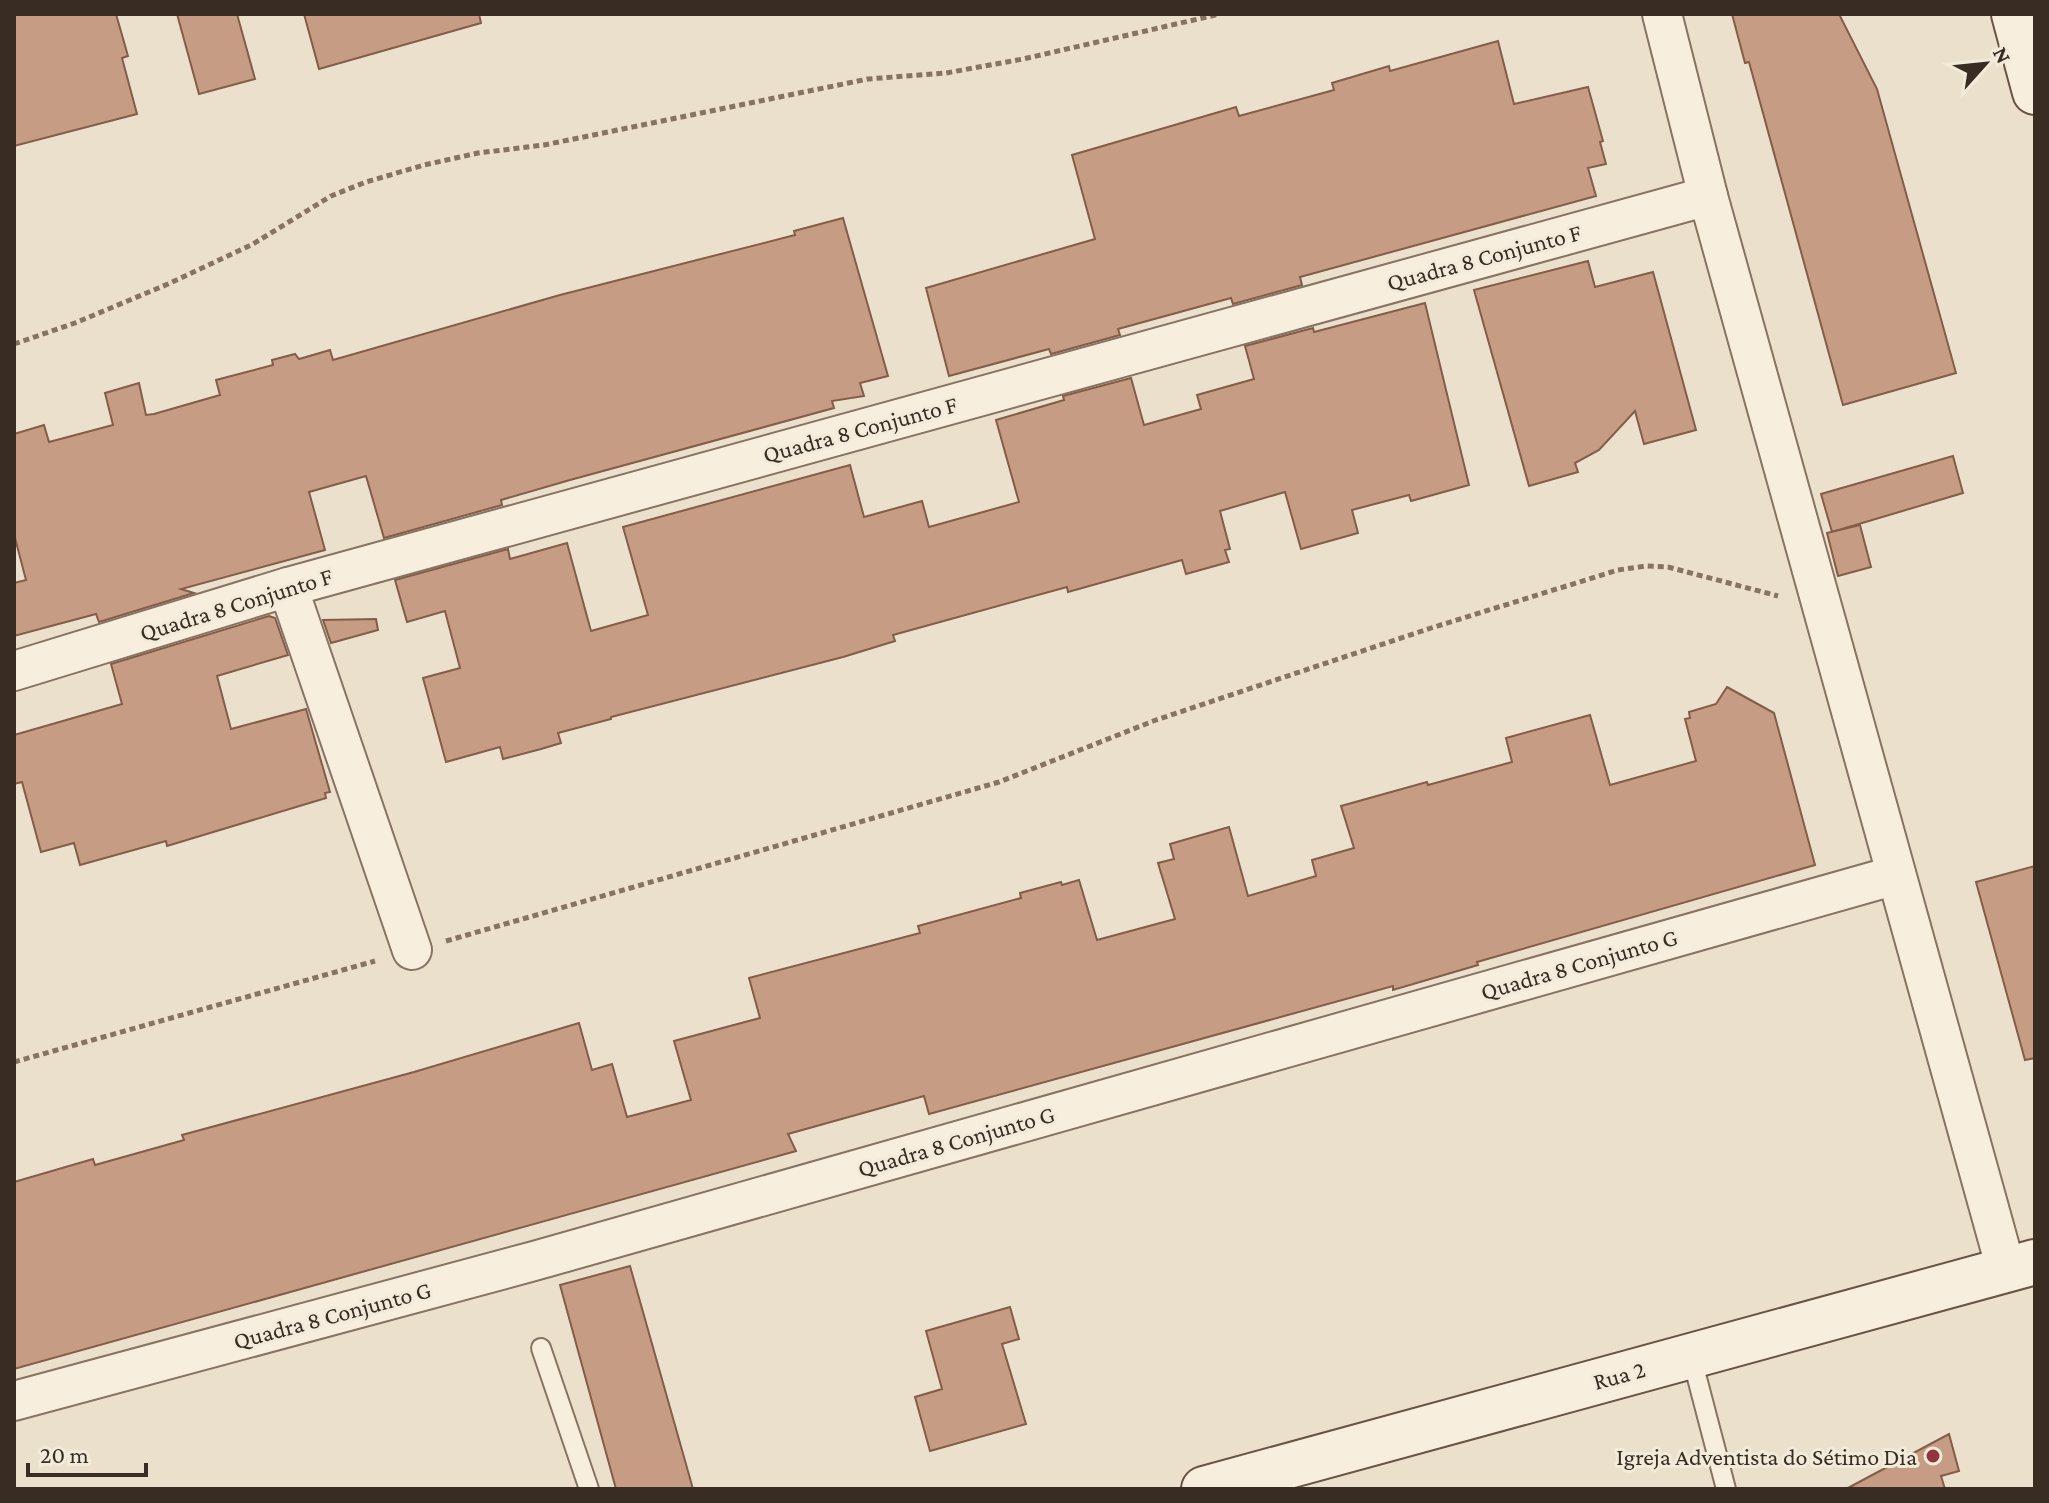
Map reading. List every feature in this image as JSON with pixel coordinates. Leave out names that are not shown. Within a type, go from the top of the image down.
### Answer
[{"type":"street","points":[[1662,14],[1708,196],[1896,875],[2021,1266]]},
{"type":"street","points":[[2014,14],[2035,92]]},
{"type":"street","name":"Quadra 8 Conjunto F","points":[[14,671],[288,587],[1708,196]]},
{"type":"street","points":[[288,587],[412,950]]},
{"type":"street","name":"Quadra 8 Conjunto G","points":[[14,1401],[534,1261],[1896,875]]},
{"type":"street","name":"Rua 2","points":[[1204,1489],[2021,1266]]},
{"type":"lane","points":[[541,1348],[589,1489]]},
{"type":"lane","points":[[1691,1355],[1726,1489]]},
{"type":"path","points":[[14,344],[75,323],[168,284],[253,244],[304,211],[343,191],[424,165],[478,153],[558,143],[868,79],[946,73],[1023,59],[1220,14]]},
{"type":"path","points":[[14,1062],[999,782],[1156,720],[1431,628],[1618,570],[1668,567],[1780,596],[1821,602]]},
{"type":"building","points":[[14,14],[116,14],[128,56],[122,58],[137,114],[14,146]]},
{"type":"building","points":[[177,14],[237,14],[255,79],[199,94]]},
{"type":"building","points":[[304,14],[479,14],[481,23],[319,69]]},
{"type":"building","points":[[1732,14],[1839,14],[1877,89],[1956,373],[1843,405],[1749,62],[1745,63]]},
{"type":"building","points":[[1498,41],[1514,104],[1588,87],[1606,164],[1588,168],[1596,196],[1300,277],[1302,285],[1233,304],[1231,298],[1118,329],[1120,335],[1051,354],[1049,349],[949,376],[926,288],[1095,239],[1072,155],[1236,107],[1239,116],[1334,90],[1332,83],[1389,66],[1390,71]]},
{"type":"building","points":[[843,218],[888,376],[860,383],[864,396],[832,401],[834,408],[570,480],[501,500],[502,505],[384,538],[366,476],[309,492],[325,550],[181,589],[194,593],[99,622],[96,614],[14,636],[14,583],[26,580],[14,534],[14,434],[44,425],[49,442],[113,425],[105,393],[139,383],[146,415],[154,414],[220,395],[216,380],[273,365],[272,360],[295,354],[299,359],[330,350],[333,360],[560,295],[795,235],[794,231]]},
{"type":"building","points":[[1588,261],[1595,287],[1653,272],[1696,430],[1644,444],[1635,411],[1599,450],[1575,463],[1578,472],[1529,486],[1474,290]]},
{"type":"building","points":[[1425,303],[1469,485],[1411,501],[1409,495],[1352,510],[1358,533],[1301,549],[1285,492],[1220,511],[1230,549],[1225,550],[1229,562],[1186,574],[1182,560],[1068,592],[1067,587],[893,635],[895,641],[843,657],[558,733],[561,743],[541,749],[503,759],[500,747],[446,762],[423,678],[460,668],[445,611],[407,622],[395,580],[508,549],[510,559],[567,543],[591,631],[648,615],[623,527],[850,465],[864,517],[922,501],[929,527],[1019,502],[996,420],[1064,400],[1063,396],[1131,378],[1144,425],[1201,409],[1197,395],[1254,379],[1245,346],[1313,328],[1314,332]]},
{"type":"building","points":[[1953,456],[1963,493],[1832,532],[1821,494]]},
{"type":"building","points":[[1860,525],[1871,567],[1838,576],[1827,533]]},
{"type":"building","points":[[269,616],[275,618],[288,655],[217,676],[231,729],[306,709],[330,792],[325,793],[326,798],[167,846],[166,841],[80,865],[74,843],[41,852],[22,782],[14,784],[14,735],[122,704],[111,664]]},
{"type":"building","points":[[376,619],[378,630],[331,643],[323,620]]},
{"type":"building","points":[[1727,687],[1774,713],[1815,865],[1477,962],[1478,965],[1393,990],[1393,986],[929,1114],[924,1096],[788,1134],[796,1151],[14,1369],[14,1182],[93,1159],[95,1165],[184,1140],[182,1135],[579,1023],[592,1070],[612,1064],[627,1117],[691,1100],[674,1041],[760,1018],[749,978],[920,933],[918,926],[1021,898],[1020,893],[1061,882],[1062,885],[1079,880],[1097,940],[1175,919],[1158,863],[1174,859],[1170,844],[1229,827],[1248,896],[1316,876],[1312,860],[1354,848],[1341,806],[1512,762],[1506,738],[1590,715],[1610,785],[1696,761],[1685,719],[1690,718],[1689,712],[1716,704]]},
{"type":"building","points":[[2035,866],[2035,1058],[2025,1060],[1976,882]]},
{"type":"building","points":[[630,1266],[693,1489],[616,1489],[560,1285]]},
{"type":"building","points":[[1010,1307],[1019,1339],[1002,1344],[1026,1424],[930,1451],[915,1397],[942,1389],[926,1331]]},
{"type":"building","name":"Igreja Adventista do Sétimo Dia","points":[[1949,1434],[1959,1471],[1941,1476],[1945,1489],[1846,1489]]},
{"type":"place","name":"Igreja Adventista do Sétimo Dia","points":[[1933,1456]]}]
